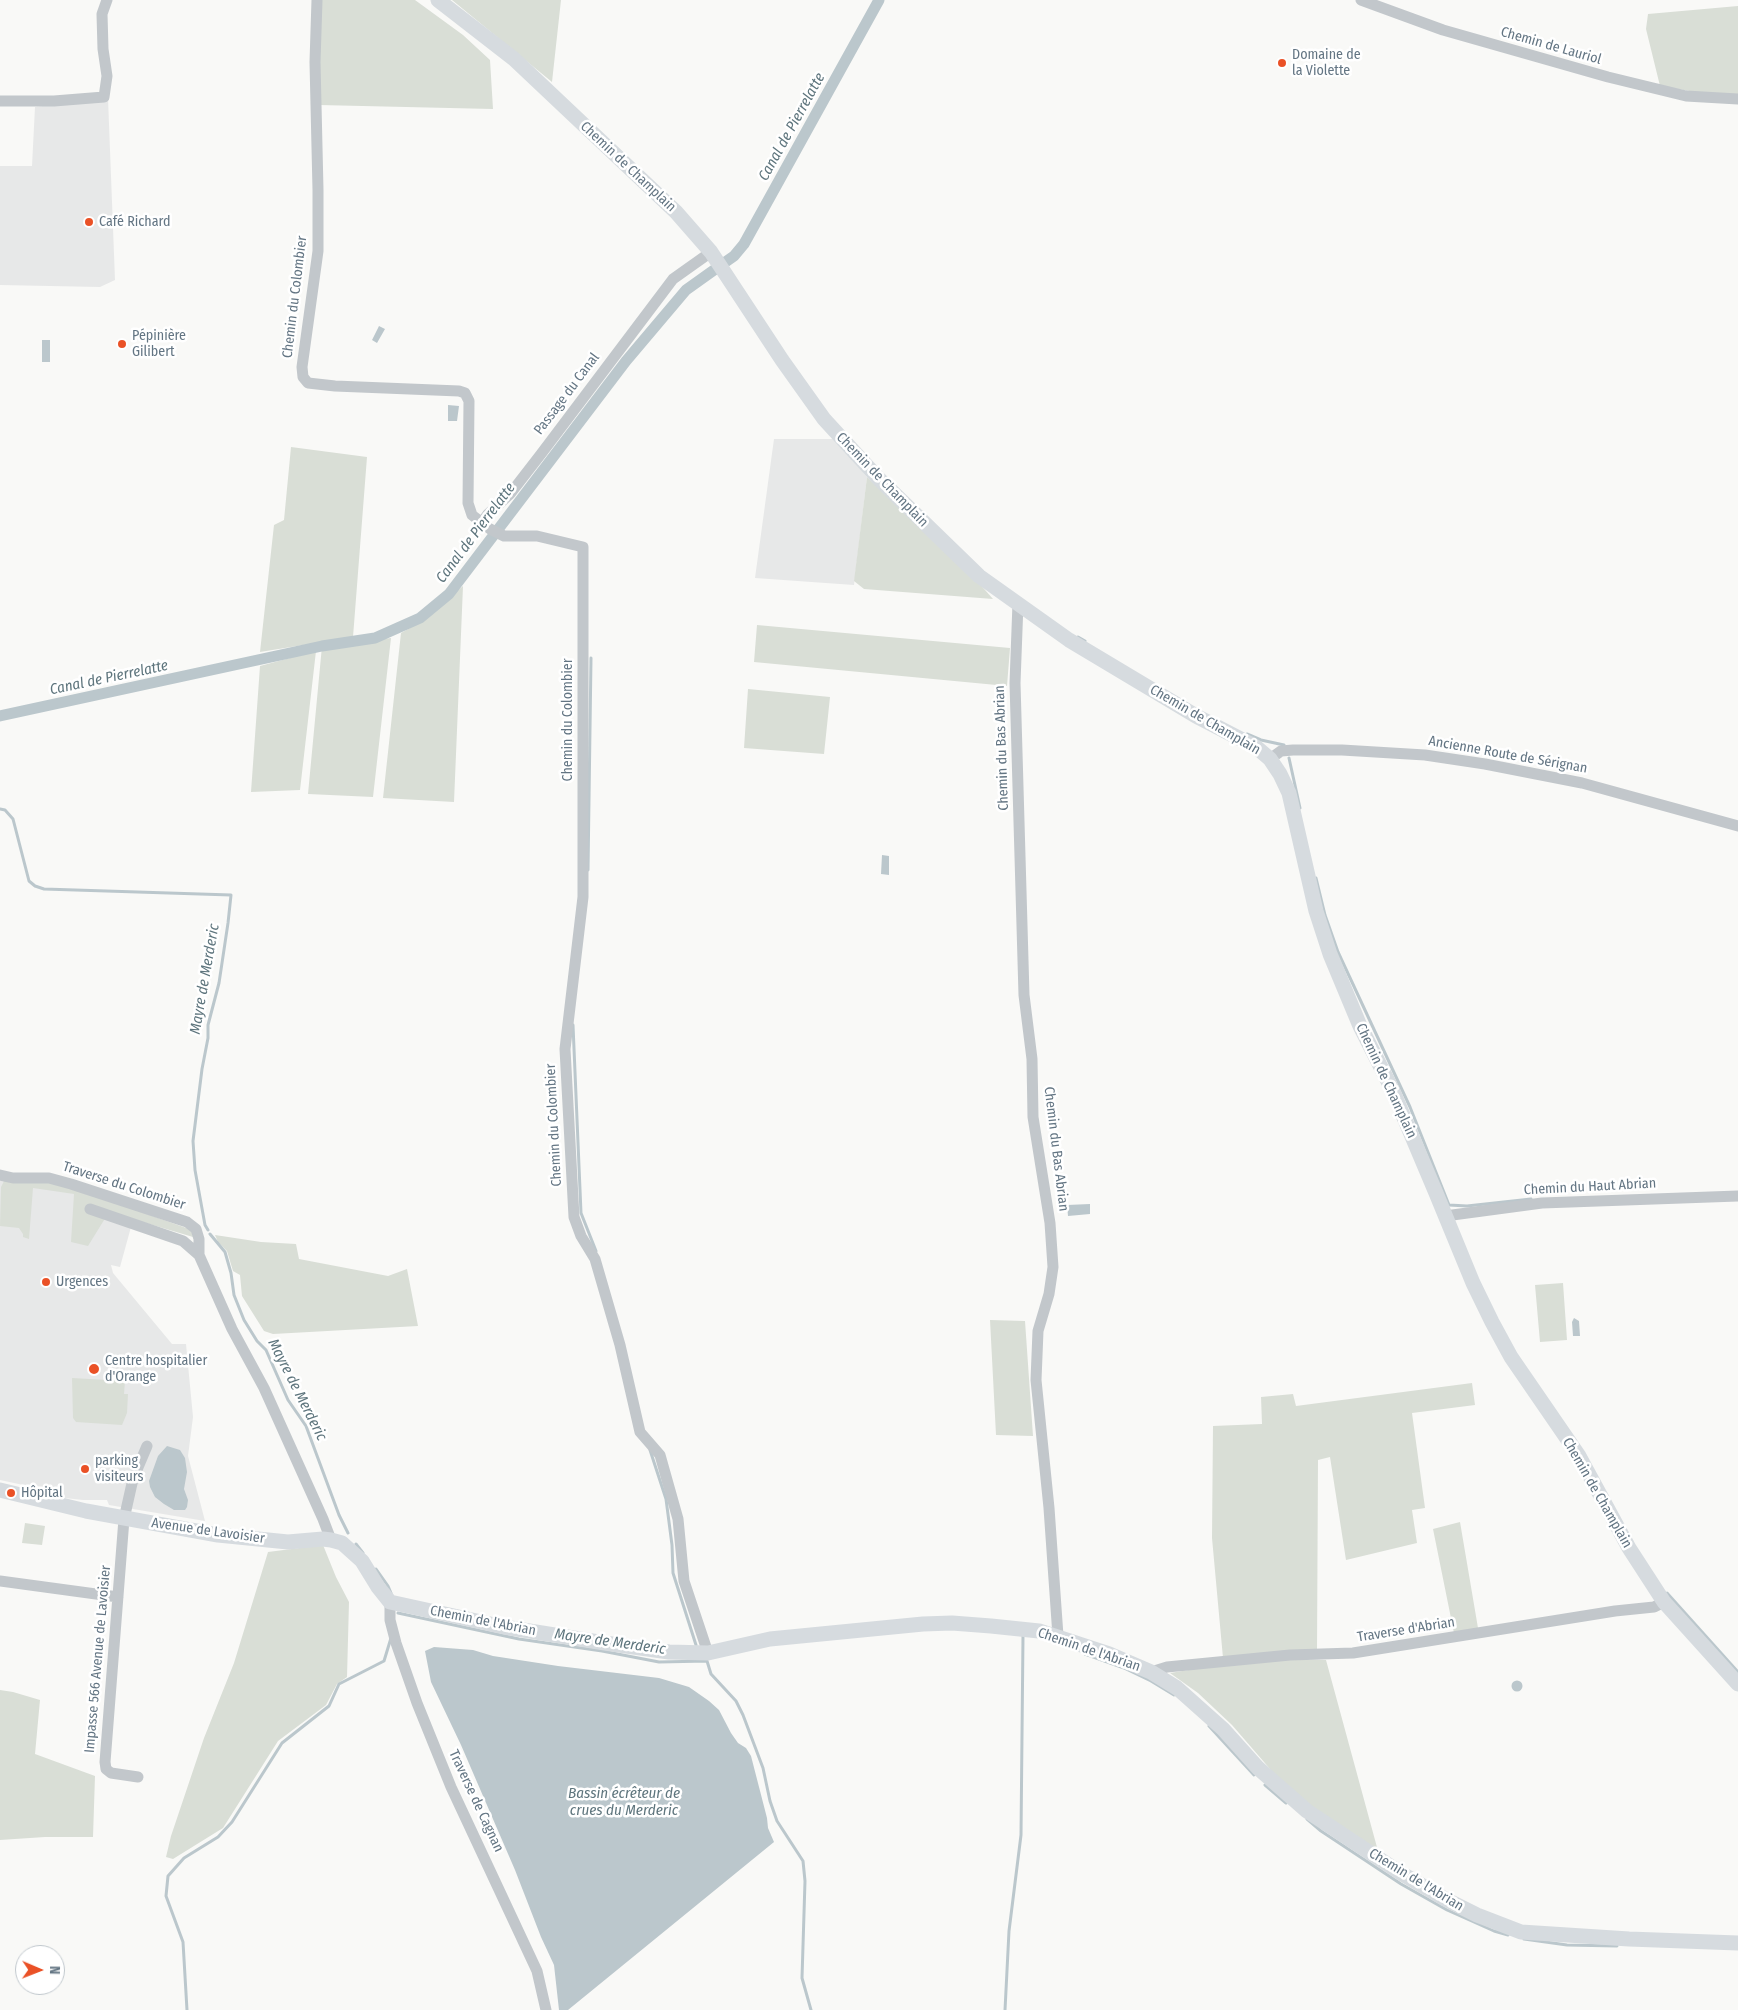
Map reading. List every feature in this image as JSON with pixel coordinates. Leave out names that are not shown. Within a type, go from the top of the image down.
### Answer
[{"type":"street","points":[[0,101],[104,97],[107,76],[103,49],[102,14],[107,0]]},
{"type":"street","name":"Chemin du Colombier","points":[[317,0],[315,62],[318,251],[302,367],[303,376],[308,383],[335,386],[459,391],[465,393],[470,401],[468,503],[472,515],[490,529],[504,536],[537,536],[583,547],[583,897],[565,1049],[574,1217],[581,1236],[595,1259],[620,1345],[640,1432],[660,1455],[678,1520],[684,1580],[708,1654]]},
{"type":"street","name":"Chemin de Champlain","points":[[438,0],[514,59],[676,212],[711,252],[782,360],[824,419],[847,447],[979,576],[1069,640],[1196,716],[1256,747],[1270,759],[1289,793],[1316,911],[1330,954],[1360,1026],[1396,1098],[1473,1283],[1511,1358],[1579,1456],[1629,1548],[1664,1602],[1738,1684]]},
{"type":"street","name":"Chemin de Lauriol","points":[[1361,0],[1443,30],[1608,78],[1686,96],[1738,99]]},
{"type":"street","name":"Passage du Canal","points":[[490,529],[488,514],[510,494],[673,279],[711,252]]},
{"type":"street","name":"Chemin du Bas Abrian","points":[[1018,603],[1015,678],[1024,995],[1032,1059],[1034,1117],[1050,1223],[1053,1267],[1038,1331],[1036,1380],[1049,1508],[1058,1636]]},
{"type":"street","name":"Ancienne Route de Sérignan","points":[[1270,759],[1281,751],[1293,750],[1342,750],[1425,755],[1582,783],[1738,826]]},
{"type":"street","name":"Traverse du Colombier","points":[[0,1175],[13,1178],[49,1178],[187,1222],[196,1230],[200,1255],[232,1329],[264,1388],[331,1540]]},
{"type":"street","name":"Chemin du Haut Abrian","points":[[1445,1216],[1542,1203],[1738,1196]]},
{"type":"street","points":[[90,1209],[183,1241],[200,1255]]},
{"type":"street","name":"Impasse 566 Avenue de Lavoisier","points":[[138,1777],[111,1773],[106,1769],[105,1762],[124,1519],[133,1479],[146,1446]]},
{"type":"street","name":"Avenue de Lavoisier","points":[[0,1490],[124,1519],[218,1535],[288,1542],[331,1540]]},
{"type":"street","points":[[331,1540],[342,1543],[362,1561],[378,1588],[393,1602]]},
{"type":"street","points":[[0,1581],[118,1597]]},
{"type":"street","name":"Chemin de l'Abrian","points":[[393,1602],[504,1626],[605,1643],[669,1652],[708,1654],[770,1639],[923,1624],[952,1623],[1039,1631],[1109,1654],[1151,1672],[1177,1688],[1223,1729],[1258,1768],[1307,1811],[1399,1872],[1477,1915],[1521,1932],[1738,1943]]},
{"type":"street","name":"Traverse de Cagnan","points":[[393,1602],[393,1630],[416,1703],[451,1787],[537,1970],[546,2010]]},
{"type":"street","name":"Traverse d'Abrian","points":[[1151,1672],[1167,1667],[1290,1655],[1353,1653],[1615,1611],[1654,1607],[1664,1602]]},
{"type":"shaded area","points":[[321,0],[415,0],[463,35],[490,60],[493,109],[319,105]]},
{"type":"shaded area","points":[[452,0],[561,0],[552,82]]},
{"type":"shaded area","points":[[1738,6],[1738,95],[1707,94],[1660,86],[1646,29],[1648,14]]},
{"type":"shaded area","points":[[108,98],[115,280],[100,287],[0,285],[0,166],[32,166],[35,107]]},
{"type":"shaded area","points":[[774,439],[835,439],[867,477],[854,585],[755,578]]},
{"type":"shaded area","points":[[291,447],[367,457],[353,637],[260,652],[274,525],[284,520]]},
{"type":"shaded area","points":[[867,477],[978,582],[993,599],[864,589],[854,581]]},
{"type":"shaded area","points":[[463,586],[454,802],[383,798],[401,633],[424,620]]},
{"type":"shaded area","points":[[757,625],[1010,648],[1007,686],[754,662]]},
{"type":"shaded area","points":[[391,638],[373,797],[308,794],[322,646]]},
{"type":"shaded area","points":[[316,651],[300,790],[251,792],[260,666]]},
{"type":"shaded area","points":[[748,689],[830,697],[824,754],[744,748]]},
{"type":"shaded area","points":[[5,1179],[48,1179],[192,1230],[193,1237],[109,1212],[88,1246],[71,1242],[74,1194],[33,1188],[29,1239],[23,1237],[19,1228],[0,1226],[1,1187]]},
{"type":"shaded area","name":"Centre hospitalier d'Orange","points":[[0,1181],[46,1182],[76,1191],[131,1227],[120,1267],[111,1265],[113,1273],[172,1344],[186,1344],[193,1417],[188,1456],[205,1521],[109,1505],[107,1500],[56,1497],[28,1486],[0,1480]]},
{"type":"shaded area","points":[[215,1235],[261,1242],[296,1244],[299,1259],[388,1276],[407,1269],[418,1326],[273,1334],[264,1331],[242,1296],[240,1275],[233,1271],[227,1251],[218,1242]]},
{"type":"shaded area","points":[[1563,1283],[1567,1340],[1540,1342],[1535,1285]]},
{"type":"shaded area","points":[[990,1320],[1025,1321],[1033,1436],[996,1435]]},
{"type":"shaded area","points":[[72,1378],[125,1381],[124,1394],[128,1394],[127,1413],[122,1425],[76,1422],[73,1418]]},
{"type":"shaded area","points":[[1472,1383],[1475,1405],[1412,1413],[1425,1508],[1412,1510],[1417,1543],[1346,1560],[1330,1457],[1318,1460],[1317,1651],[1223,1658],[1212,1538],[1213,1426],[1262,1424],[1261,1397],[1293,1394],[1296,1406]]},
{"type":"shaded area","points":[[1460,1522],[1478,1628],[1454,1633],[1433,1529]]},
{"type":"shaded area","points":[[25,1523],[45,1526],[42,1545],[22,1543]]},
{"type":"shaded area","points":[[323,1545],[349,1602],[347,1677],[337,1684],[326,1705],[278,1741],[223,1828],[173,1859],[166,1857],[171,1836],[204,1738],[234,1663],[268,1552]]},
{"type":"shaded area","points":[[1287,1659],[1326,1660],[1378,1851],[1314,1809],[1277,1777],[1232,1725],[1198,1693],[1170,1673],[1213,1666]]},
{"type":"shaded area","points":[[0,1690],[40,1700],[35,1754],[95,1776],[93,1837],[45,1837],[0,1840]]},
{"type":"water","points":[[379,326],[385,329],[377,343],[372,340]]},
{"type":"water","points":[[42,340],[50,340],[50,362],[42,362]]},
{"type":"water","points":[[448,405],[459,406],[457,421],[448,421]]},
{"type":"water","points":[[882,855],[889,856],[889,875],[881,874]]},
{"type":"water","points":[[1090,1204],[1090,1214],[1068,1216],[1067,1205]]},
{"type":"water","points":[[1574,1318],[1579,1321],[1580,1336],[1573,1336],[1572,1322]]},
{"type":"water","points":[[167,1446],[180,1450],[185,1458],[187,1472],[184,1489],[188,1500],[185,1510],[174,1510],[164,1504],[155,1497],[150,1487],[149,1481],[158,1456]]},
{"type":"water","name":"Bassin écrêteur de crues du Merderic","points":[[434,1647],[473,1650],[493,1656],[558,1666],[659,1678],[689,1687],[719,1710],[731,1733],[751,1756],[768,1828],[774,1842],[568,2010],[559,2010],[554,1965],[461,1745],[431,1682],[425,1651]]},
{"type":"water","points":[[1517,1680],[1523,1686],[1517,1692],[1511,1686]]},
{"type":"waterway","name":"Canal de Pierrelatte","points":[[724,263],[734,256],[744,244],[879,0]]},
{"type":"waterway","name":"Canal de Pierrelatte","points":[[0,716],[322,646],[375,638],[420,618],[449,594],[626,361],[686,290],[714,270]]},
{"type":"waterway","points":[[1078,637],[1085,641]]},
{"type":"waterway","points":[[588,870],[591,658]]},
{"type":"waterway","points":[[1247,734],[1261,740],[1284,745]]},
{"type":"waterway","points":[[1289,758],[1300,808]]},
{"type":"waterway","name":"Mayre de Merderic","points":[[0,809],[5,810],[13,819],[29,881],[35,886],[44,889],[231,895],[219,983],[208,1025],[208,1038],[193,1141],[195,1170],[205,1225],[208,1230]]},
{"type":"waterway","points":[[1316,878],[1325,915],[1338,952],[1410,1107],[1449,1205],[1467,1206],[1531,1199]]},
{"type":"waterway","points":[[573,1025],[581,1213],[596,1251]]},
{"type":"waterway","name":"Mayre de Merderic","points":[[210,1234],[225,1252],[231,1273],[234,1295],[244,1320],[257,1341],[266,1350],[288,1400],[306,1426],[339,1515],[348,1533]]},
{"type":"waterway","points":[[650,1450],[666,1499],[672,1545],[673,1573],[696,1645]]},
{"type":"waterway","name":"Mayre de Merderic","points":[[356,1544],[363,1553]]},
{"type":"waterway","name":"Mayre de Merderic","points":[[376,1569],[391,1593]]},
{"type":"waterway","points":[[1667,1593],[1738,1672]]},
{"type":"waterway","name":"Mayre de Merderic","points":[[398,1613],[519,1639],[602,1651],[659,1662],[707,1661],[711,1674],[736,1701],[743,1715],[763,1768],[770,1801],[777,1821],[803,1861],[805,1881],[802,1978],[811,2010]]},
{"type":"waterway","points":[[1005,2010],[1009,1931],[1021,1835],[1023,1636]]},
{"type":"waterway","points":[[187,2010],[183,1942],[166,1896],[168,1876],[184,1858],[218,1837],[232,1822],[282,1743],[329,1706],[339,1684],[384,1661],[391,1638]]},
{"type":"waterway","points":[[1085,1654],[1124,1668],[1174,1695]]},
{"type":"waterway","points":[[1209,1726],[1254,1775]]},
{"type":"waterway","points":[[1265,1785],[1286,1803]]},
{"type":"waterway","points":[[1307,1819],[1321,1831],[1401,1884],[1447,1910],[1494,1931],[1508,1935]]},
{"type":"waterway","points":[[1524,1939],[1567,1945],[1617,1946]]},
{"type":"place","name":"Domaine de la Violette","points":[[1282,63]]},
{"type":"place","name":"Café Richard","points":[[89,222]]},
{"type":"place","name":"Pépinière Gilibert","points":[[122,344]]},
{"type":"place","name":"Urgences","points":[[46,1282]]},
{"type":"place","name":"Centre hospitalier d'Orange","points":[[94,1369]]},
{"type":"place","name":"parking visiteurs","points":[[85,1469]]},
{"type":"place","name":"Hôpital","points":[[11,1493]]}]
